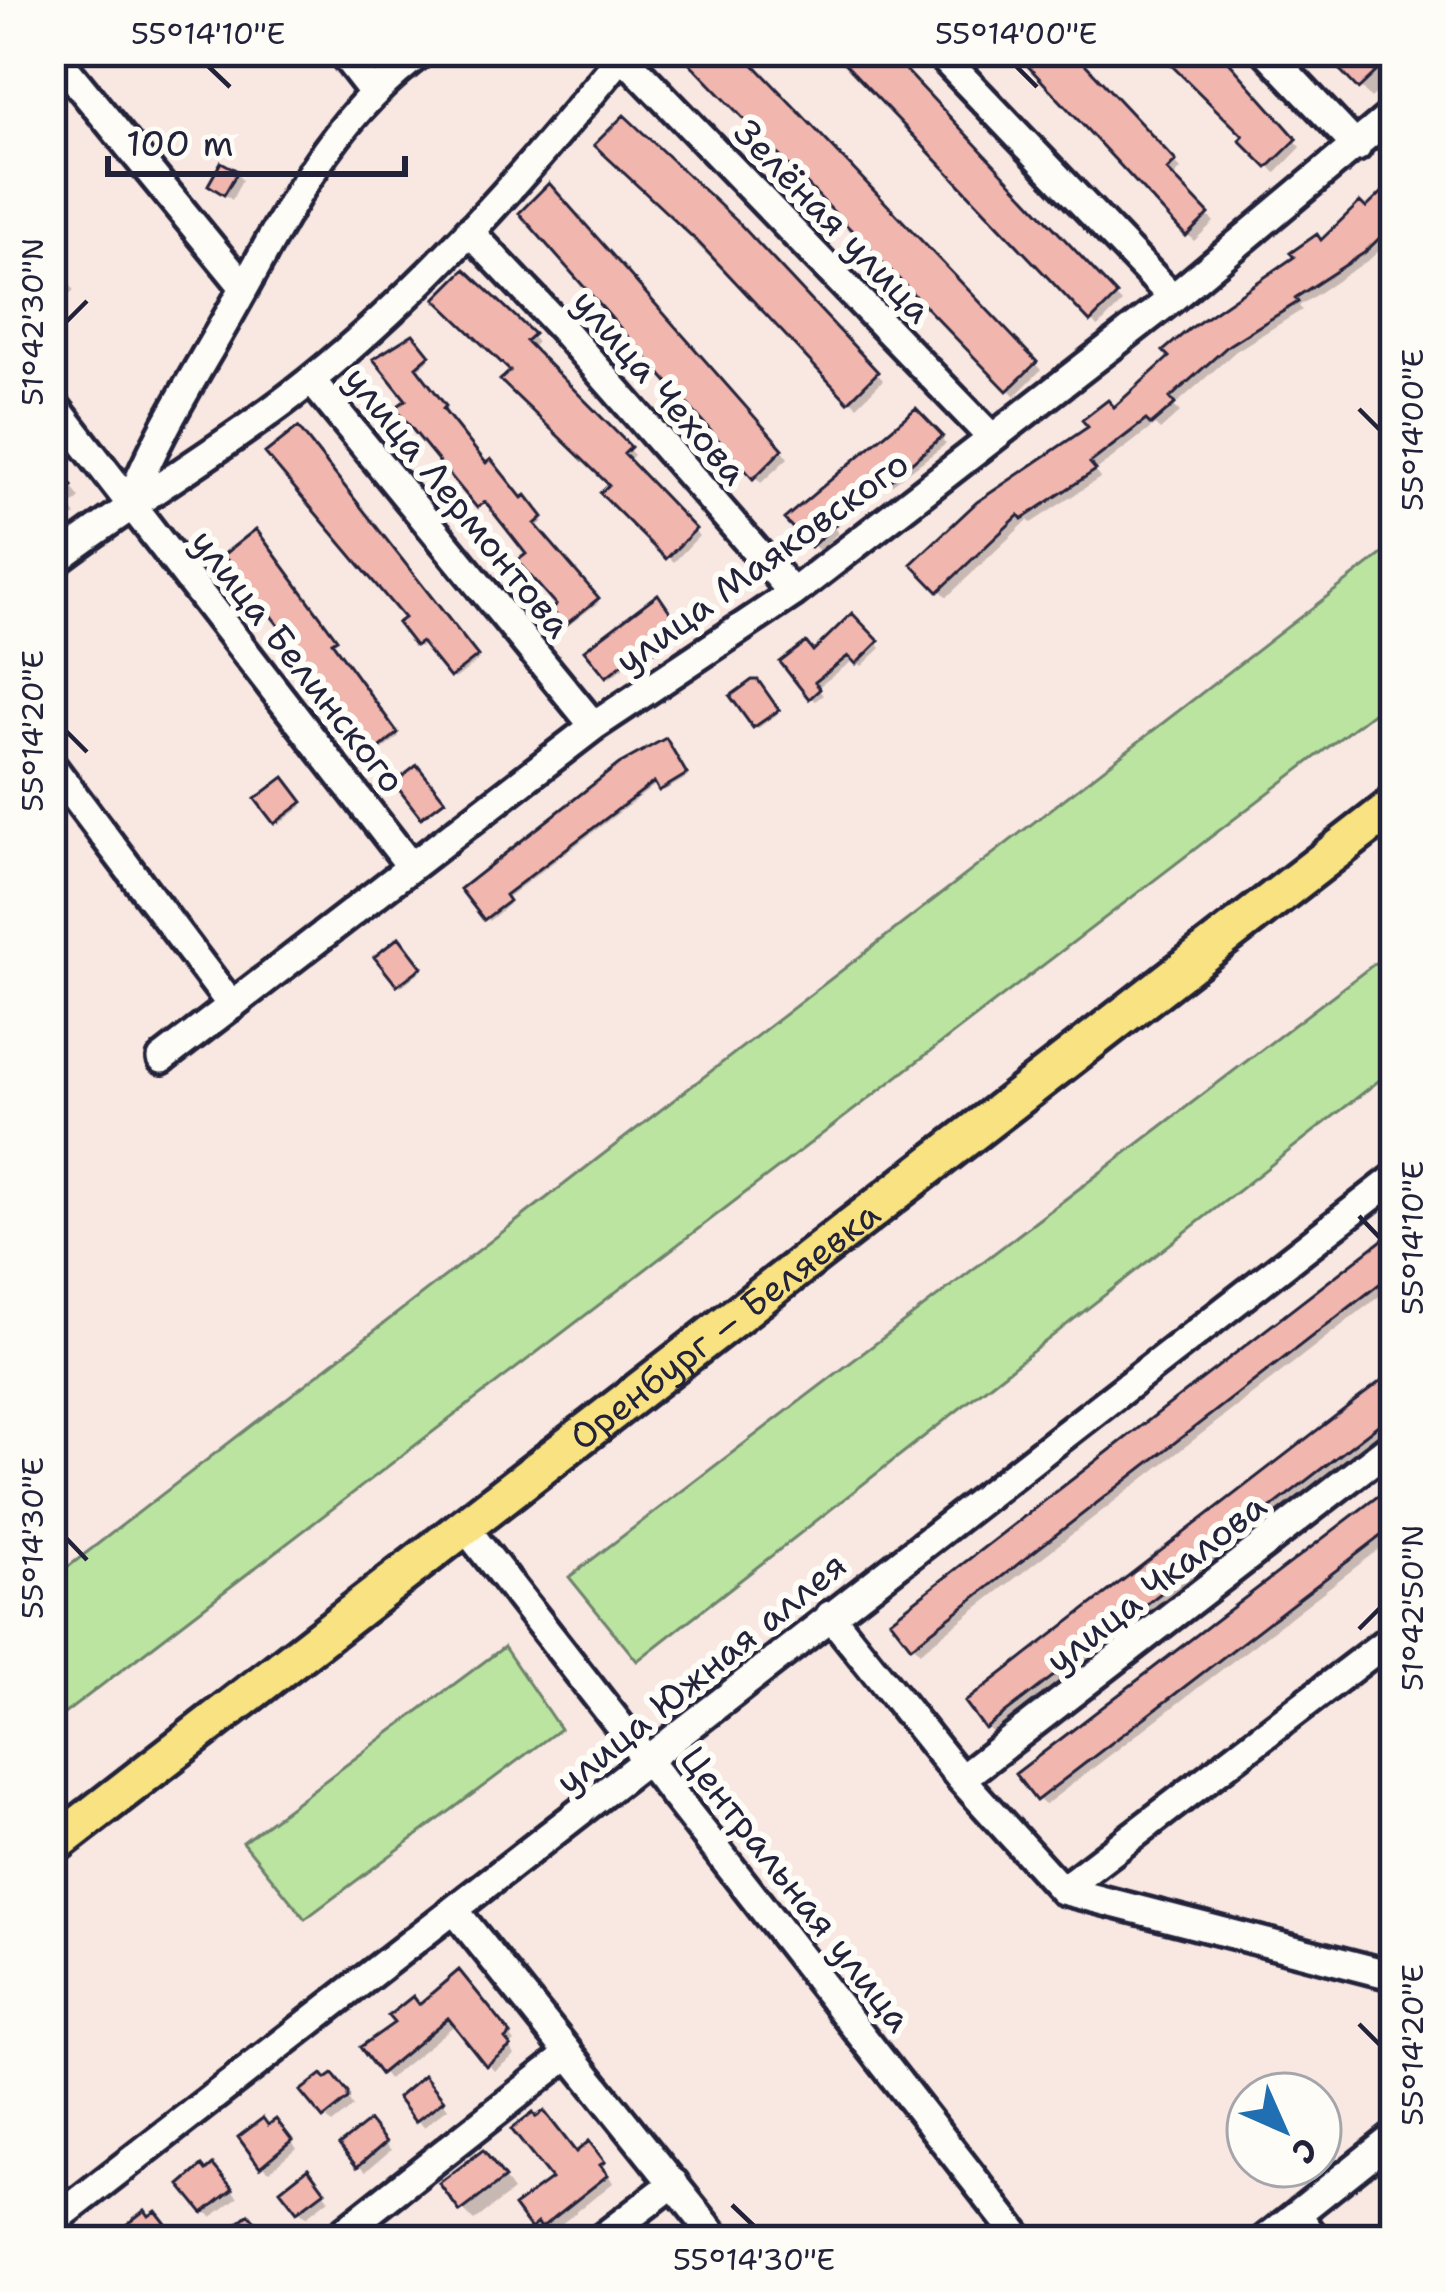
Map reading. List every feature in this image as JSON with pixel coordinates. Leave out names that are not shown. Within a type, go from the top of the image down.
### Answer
[{"type":"main road","name":"Оренбург – Беляевка","points":[[51,1846],[1395,805]]},
{"type":"street","points":[[51,51],[244,287]]},
{"type":"street","points":[[341,51],[374,92]]},
{"type":"street","points":[[130,502],[161,434],[297,186],[374,92],[422,51]]},
{"type":"street","points":[[937,51],[1172,298]]},
{"type":"street","points":[[1266,51],[1357,147]]},
{"type":"street","points":[[51,565],[130,502],[311,380],[469,231],[624,53]]},
{"type":"street","name":"Зелёная улица","points":[[624,53],[991,437]]},
{"type":"street","name":"улица Маяковского","points":[[162,1059],[409,864],[594,726],[794,593],[1172,298],[1395,112]]},
{"type":"street","name":"улица Чехова","points":[[469,231],[794,593]]},
{"type":"street","name":"улица Лермонтова","points":[[311,380],[594,726]]},
{"type":"street","name":"улица Белинского","points":[[51,401],[409,864]]},
{"type":"street","points":[[51,765],[232,1006]]},
{"type":"street","name":"улица Южная аллея","points":[[51,2223],[1395,1178]]},
{"type":"street","name":"улица Чкалова","points":[[961,1779],[1395,1443]]},
{"type":"street","name":"Центральная улица","points":[[464,1526],[1022,2241]]},
{"type":"street","points":[[830,1615],[961,1779],[1062,1891],[1395,1976]]},
{"type":"street","points":[[1062,1891],[1395,1635]]},
{"type":"street","points":[[456,1912],[719,2241]]},
{"type":"street","points":[[332,2241],[568,2055]]},
{"type":"street","points":[[1263,2241],[1395,2136]]},
{"type":"street","points":[[598,2241],[674,2183]]},
{"type":"street","points":[[1297,2215],[1317,2241]]},
{"type":"green space","points":[[1395,544],[1395,696],[51,1724],[51,1580]]},
{"type":"green space","points":[[1395,948],[1395,1068],[637,1661],[569,1577]]},
{"type":"green space","points":[[504,1647],[560,1729],[305,1919],[243,1842]]},
{"type":"building","points":[[678,51],[741,51],[1037,362],[1007,391]]},
{"type":"building","points":[[833,51],[888,51],[1117,295],[1090,322]]},
{"type":"building","points":[[1014,51],[1073,51],[1176,161],[1167,170],[1209,214],[1186,236]]},
{"type":"building","points":[[1157,51],[1219,51],[1297,139],[1267,168],[1239,140],[1243,136]]},
{"type":"building","points":[[1322,51],[1395,51],[1395,54],[1358,89]]},
{"type":"building","points":[[624,115],[739,223],[878,372],[848,402],[699,243],[594,145]]},
{"type":"building","points":[[221,162],[238,171],[224,195],[208,185]]},
{"type":"building","points":[[1395,180],[1395,223],[1364,253],[1295,298],[1298,302],[1229,345],[1170,398],[1175,404],[1151,425],[1146,420],[1090,463],[1096,470],[1022,519],[1019,515],[938,592],[911,564],[977,502],[1088,427],[1082,420],[1108,400],[1114,407],[1169,357],[1163,351],[1188,330],[1294,257],[1290,253],[1317,234],[1321,240],[1360,202],[1366,208]]},
{"type":"building","points":[[549,183],[783,449],[753,479],[519,213]]},
{"type":"building","points":[[465,269],[534,334],[526,341],[631,447],[624,454],[696,529],[666,559],[600,493],[609,485],[500,380],[510,371],[435,299]]},
{"type":"building","points":[[413,334],[430,355],[416,367],[446,406],[443,409],[486,463],[491,459],[522,498],[526,495],[543,517],[535,524],[599,598],[564,626],[551,609],[556,605],[517,561],[526,554],[485,502],[477,508],[395,408],[406,400],[373,359]]},
{"type":"building","points":[[916,408],[943,436],[879,490],[875,486],[831,521],[835,525],[811,547],[784,519]]},
{"type":"building","points":[[298,427],[478,656],[450,678],[421,642],[415,646],[397,623],[404,618],[265,453]]},
{"type":"building","points":[[51,460],[72,486],[51,503]]},
{"type":"building","points":[[256,529],[337,639],[332,642],[398,733],[370,756],[317,682],[321,679],[223,555]]},
{"type":"building","points":[[658,594],[679,625],[668,633],[672,639],[653,652],[648,644],[606,677],[584,650]]},
{"type":"building","points":[[852,613],[879,641],[856,664],[848,656],[815,682],[820,689],[809,699],[780,662],[806,642],[813,651]]},
{"type":"building","points":[[758,680],[779,710],[753,728],[730,696]]},
{"type":"building","points":[[666,738],[687,774],[659,791],[654,782],[505,895],[509,901],[484,920],[460,889],[619,764]]},
{"type":"building","points":[[417,765],[445,800],[421,818],[394,783]]},
{"type":"building","points":[[284,777],[303,802],[274,824],[255,799]]},
{"type":"building","points":[[399,937],[422,967],[397,986],[374,957]]},
{"type":"building","points":[[1395,1230],[1395,1272],[911,1647],[890,1620]]},
{"type":"building","points":[[1395,1370],[1395,1412],[985,1729],[965,1702]]},
{"type":"building","points":[[1395,1483],[1395,1525],[1036,1801],[1015,1774]]},
{"type":"building","points":[[459,1970],[511,2034],[505,2039],[511,2046],[486,2066],[448,2018],[380,2074],[360,2047],[394,2023],[388,2016],[413,1996],[419,2004]]},
{"type":"building","points":[[322,2074],[326,2079],[333,2074],[348,2093],[348,2099],[323,2119],[300,2091]]},
{"type":"building","points":[[424,2075],[444,2100],[415,2122],[397,2098]]},
{"type":"building","points":[[544,2111],[576,2152],[589,2141],[605,2162],[600,2165],[608,2175],[541,2228],[538,2223],[531,2229],[514,2206],[551,2179],[511,2129],[533,2112],[536,2117]]},
{"type":"building","points":[[263,2118],[268,2125],[276,2119],[292,2140],[260,2167],[238,2137]]},
{"type":"building","points":[[369,2121],[386,2142],[357,2167],[339,2145]]},
{"type":"building","points":[[483,2150],[505,2178],[460,2212],[439,2183]]},
{"type":"building","points":[[213,2165],[233,2189],[203,2213],[180,2185],[202,2166],[206,2171]]},
{"type":"building","points":[[308,2168],[325,2191],[297,2212],[280,2190]]},
{"type":"building","points":[[145,2210],[149,2216],[156,2211],[174,2234],[164,2241],[131,2241],[122,2228]]},
{"type":"building","points":[[249,2214],[271,2241],[217,2241]]},
{"type":"building","points":[[390,2223],[403,2241],[366,2241]]}]
